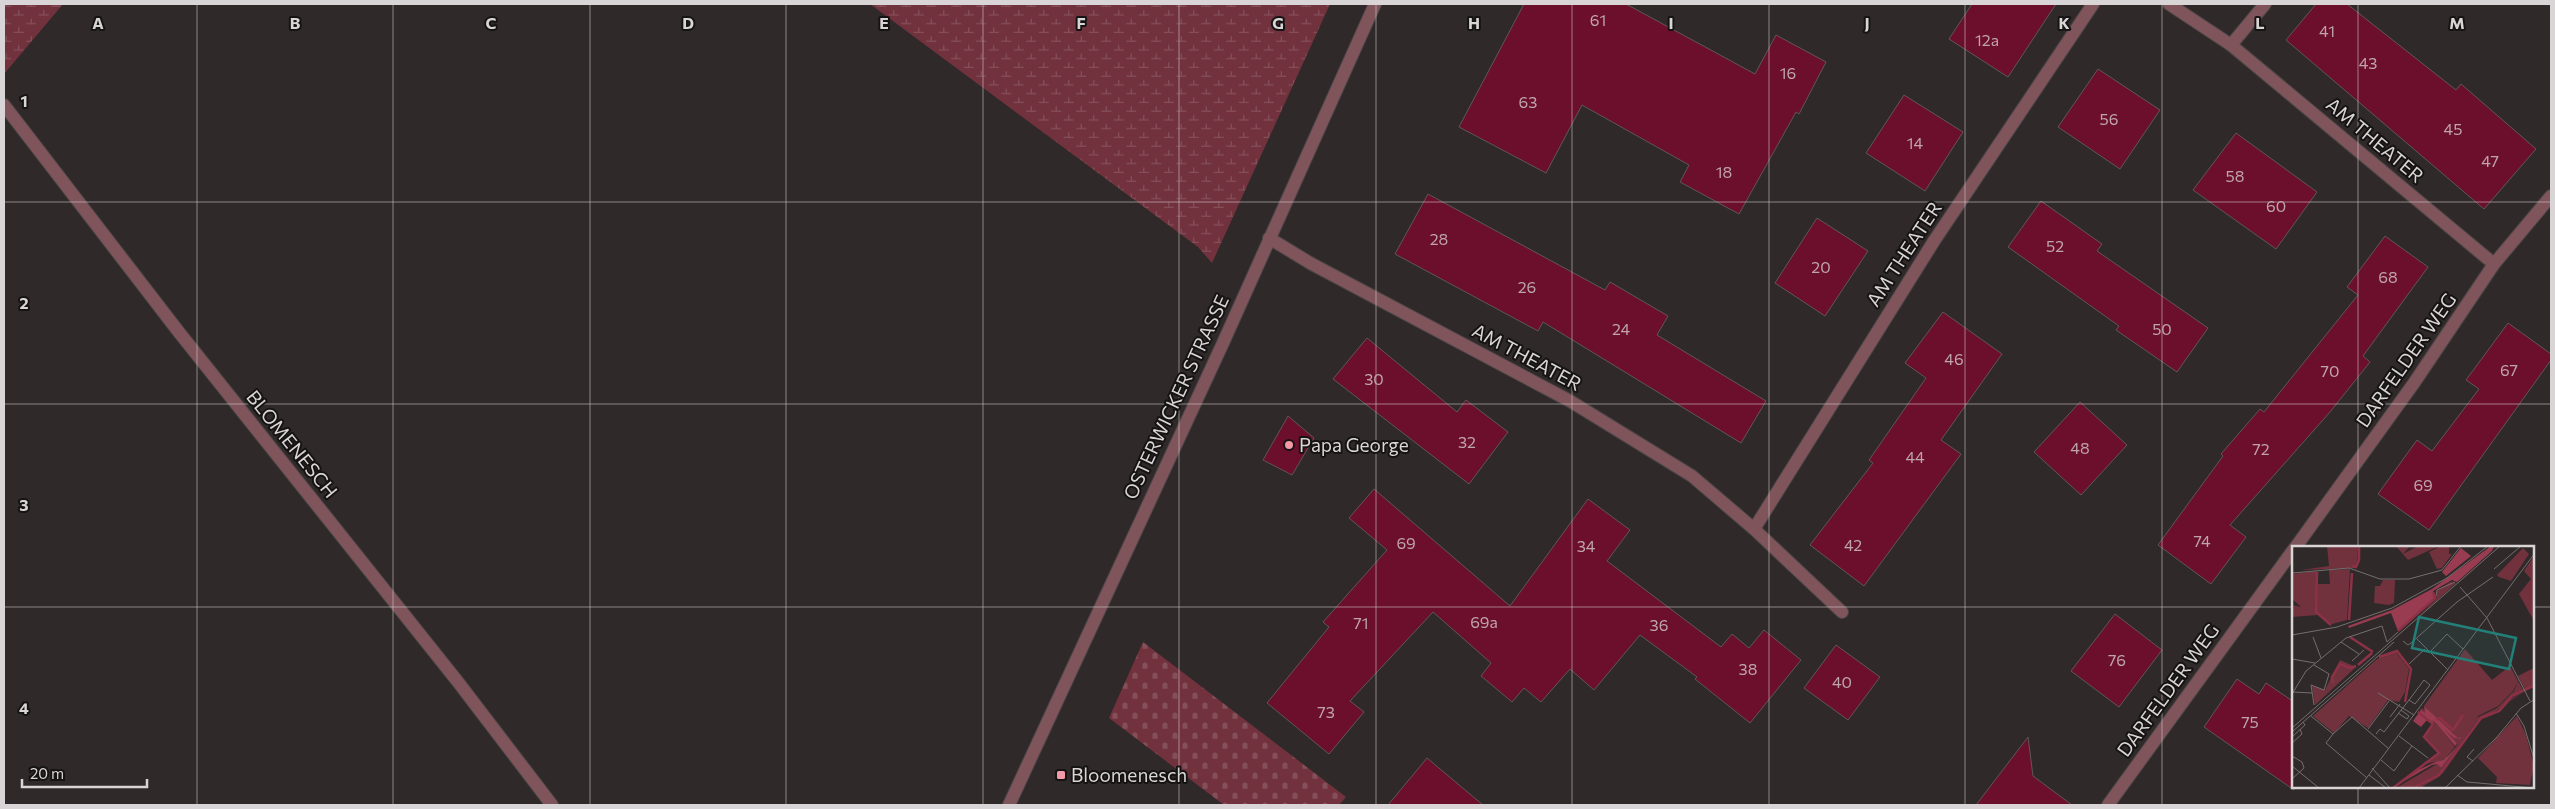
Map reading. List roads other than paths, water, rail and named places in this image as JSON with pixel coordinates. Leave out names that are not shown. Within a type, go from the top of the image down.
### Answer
[{"type":"street","name":"OSTERWICKER STRASSE","points":[[1009,805],[1375,4]]},
{"type":"street","name":"AM THEATER","points":[[1754,529],[1934,241],[2093,4]]},
{"type":"street","name":"AM THEATER","points":[[2169,4],[2231,45],[2494,264]]},
{"type":"street","points":[[2231,45],[2264,4]]},
{"type":"street","name":"BLOMENESCH","points":[[4,105],[184,339],[458,682],[552,805]]},
{"type":"street","name":"DARFELDER WEG","points":[[2295,546],[2414,383],[2494,264],[2551,196]]},
{"type":"street","name":"AM THEATER","points":[[1269,238],[1315,266],[1570,401],[1692,476],[1754,529],[1842,612]]},
{"type":"street","name":"DARFELDER WEG","points":[[2108,805],[2292,551]]},
{"type":"place","name":"Papa George","points":[[1289,445]]},
{"type":"place","name":"Bloomenesch","points":[[1061,775]]}]
